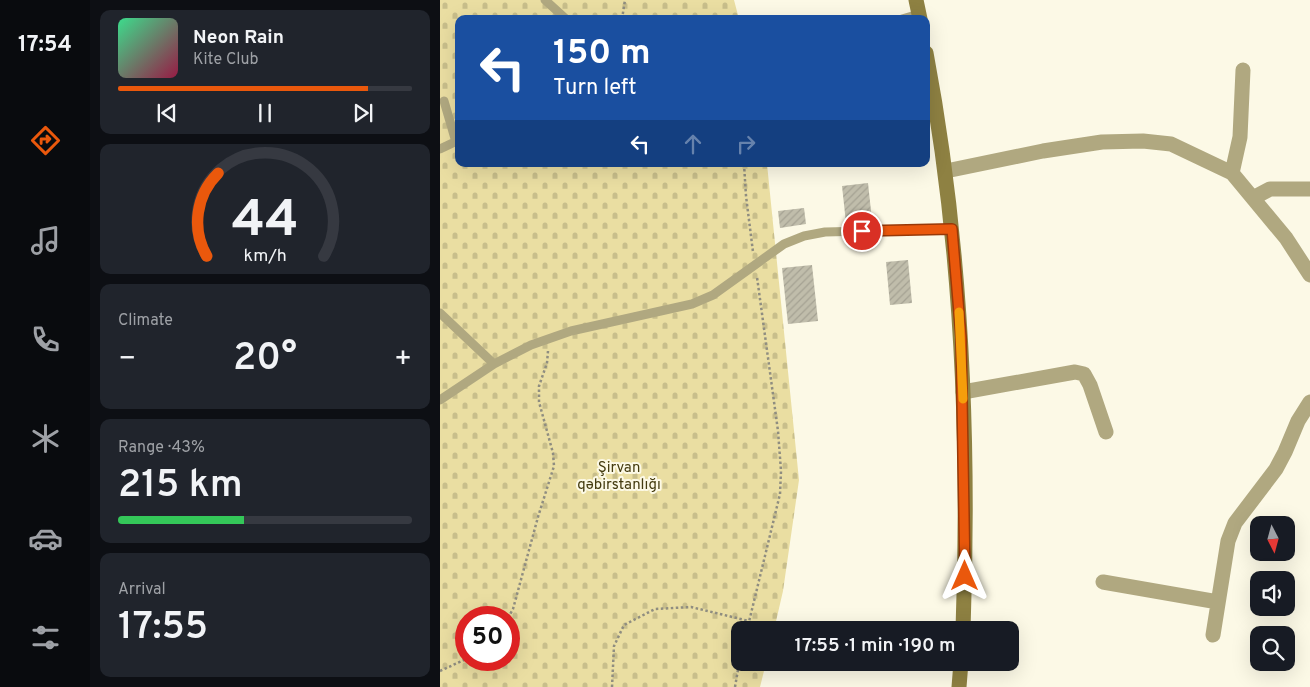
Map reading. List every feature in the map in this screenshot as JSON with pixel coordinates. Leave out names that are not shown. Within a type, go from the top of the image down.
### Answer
[{"type":"main road","points":[[930,77],[946,171],[961,337],[966,523],[963,621]]},
{"type":"main road","points":[[959,687],[960,671]]},
{"type":"street","points":[[1232,173],[1240,136],[1243,70]]},
{"type":"street","points":[[946,171],[1043,151],[1102,142],[1142,141],[1171,144],[1232,173],[1286,238],[1310,275]]},
{"type":"street","points":[[1253,198],[1270,189],[1310,189]]},
{"type":"street","points":[[963,392],[1075,372],[1084,374],[1090,385],[1106,432]]},
{"type":"street","points":[[1213,635],[1228,541],[1235,523],[1276,469],[1298,421],[1310,402]]},
{"type":"street","points":[[1103,582],[1218,602]]},
{"type":"lane","points":[[545,0],[562,15]]},
{"type":"lane","points":[[444,101],[455,135]]},
{"type":"lane","points":[[440,149],[455,142]]},
{"type":"lane","points":[[440,400],[494,364],[532,344],[571,331],[692,304],[713,295],[784,244],[804,236],[825,232],[952,229]]},
{"type":"lane","points":[[440,313],[494,364]]},
{"type":"path","points":[[623,15],[625,0]]},
{"type":"path","points":[[612,687],[614,646],[624,625],[655,609],[691,607],[749,621],[780,494],[781,471],[778,431],[746,196],[744,167]]},
{"type":"path","points":[[514,606],[554,466],[553,453],[539,402],[539,386],[548,358],[545,340]]},
{"type":"path","points":[[440,671],[455,665]]},
{"type":"path","points":[[734,687],[737,671]]},
{"type":"green space","name":"Şirvan qəbirstanlığı","points":[[440,0],[734,0],[738,15],[455,15],[455,167],[767,167],[799,480],[783,591],[776,621],[731,621],[731,671],[764,671],[760,687],[440,687]]},
{"type":"building","points":[[868,183],[872,220],[846,223],[842,186]]},
{"type":"building","points":[[804,208],[806,224],[780,228],[778,211]]},
{"type":"building","points":[[908,260],[912,303],[890,305],[886,262]]},
{"type":"building","points":[[812,265],[818,321],[788,324],[782,268]]},
{"type":"slow traffic","points":[[959,312],[963,399]]},
{"type":"route","points":[[862,231],[952,229],[961,337],[965,576]]}]
